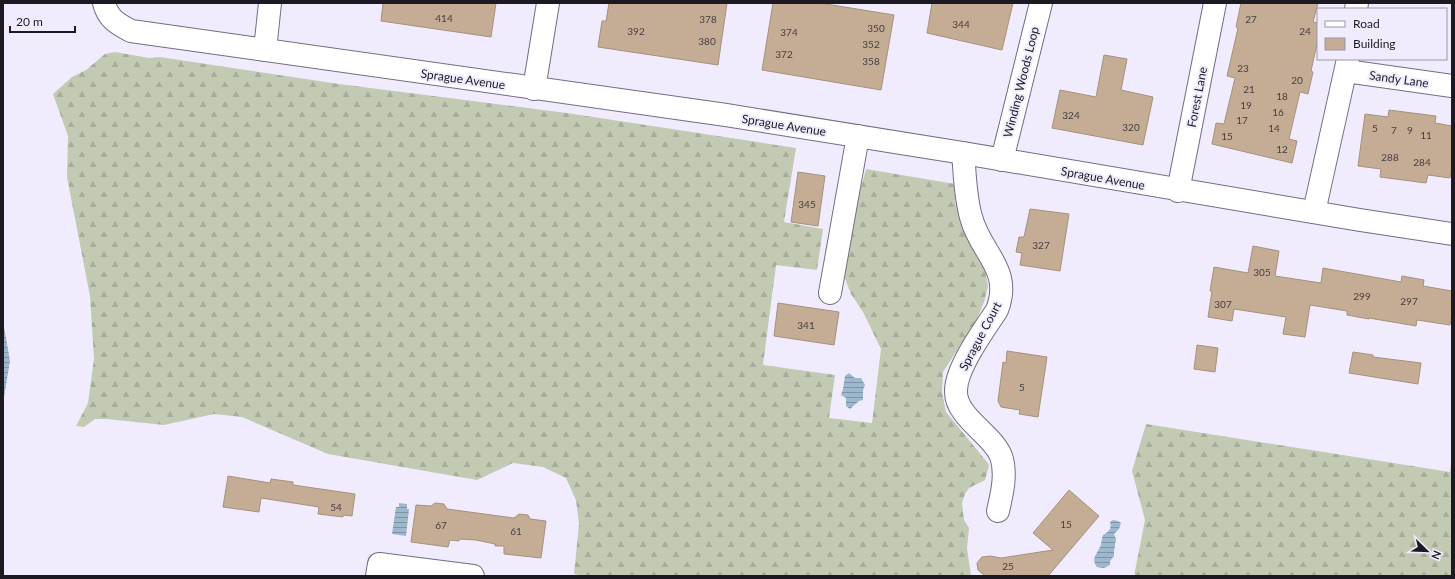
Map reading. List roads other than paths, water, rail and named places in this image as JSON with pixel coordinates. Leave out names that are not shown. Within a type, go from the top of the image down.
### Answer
[{"type":"street","name":"Sprague Avenue","points":[[104,3],[106,10],[115,23],[132,31],[726,115],[963,153],[1178,191],[1452,234]]},
{"type":"street","points":[[264,50],[270,3]]},
{"type":"street","points":[[534,89],[548,3]]},
{"type":"street","name":"Winding Woods Loop","points":[[1002,160],[1041,3]]},
{"type":"street","name":"Forest Lane","points":[[1178,191],[1216,3]]},
{"type":"street","points":[[1314,212],[1347,65]]},
{"type":"street","name":"Sandy Lane","points":[[1347,65],[1452,86]]},
{"type":"street","points":[[830,293],[858,136]]},
{"type":"street","name":"Sprague Court","points":[[963,153],[966,190],[971,219],[978,235],[999,272],[1002,290],[997,310],[964,364],[957,382],[956,392],[958,401],[964,411],[993,444],[1001,458],[1003,485],[998,511]]},
{"type":"street","points":[[378,570],[472,576]]},
{"type":"water","points":[[3,321],[10,361],[3,403]]},
{"type":"water","points":[[849,373],[855,378],[861,378],[865,385],[863,390],[863,400],[859,401],[850,409],[846,406],[846,398],[841,395],[845,376]]},
{"type":"water","points":[[399,503],[407,504],[407,509],[409,509],[406,536],[392,534],[396,507],[399,507]]},
{"type":"water","points":[[1113,520],[1121,523],[1119,529],[1114,534],[1116,539],[1114,556],[1110,561],[1110,565],[1104,568],[1097,567],[1094,559],[1101,546],[1103,535],[1110,530],[1110,522]]}]
